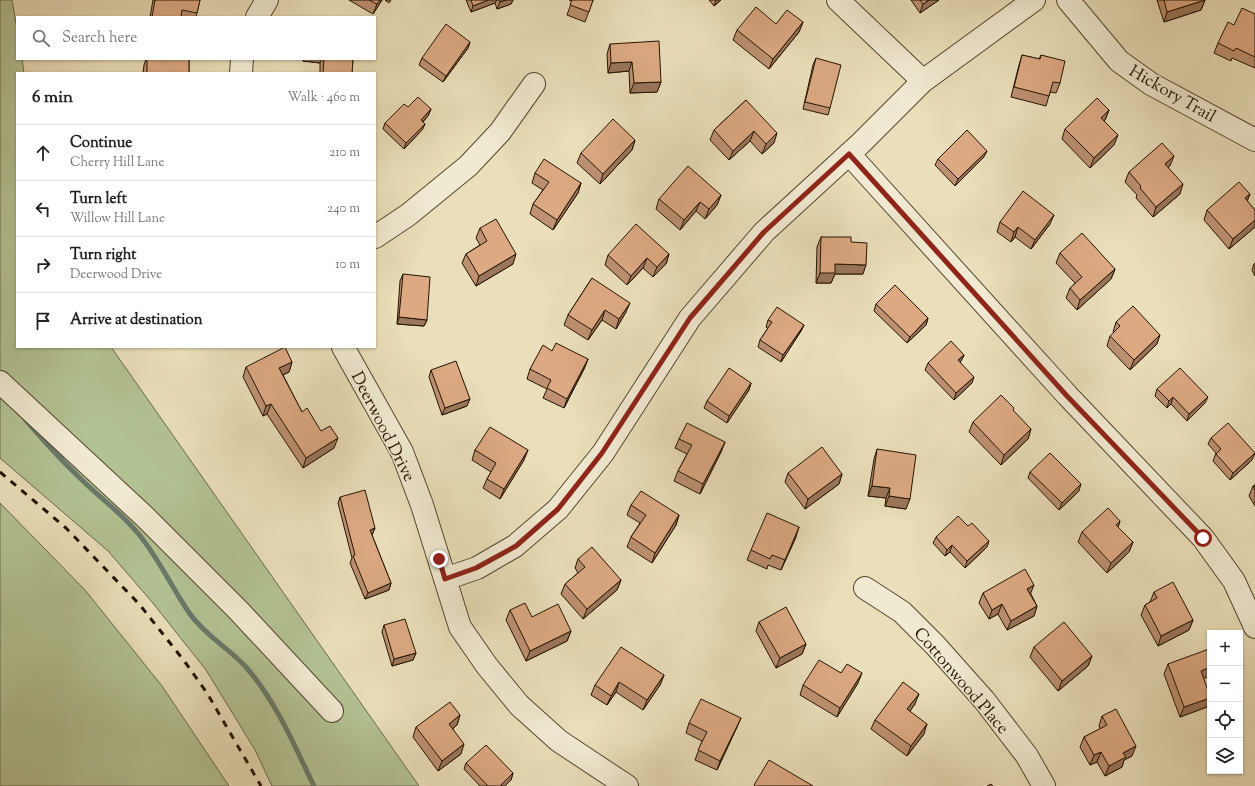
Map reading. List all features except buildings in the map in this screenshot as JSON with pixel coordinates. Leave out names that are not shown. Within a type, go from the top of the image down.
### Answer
[{"type":"street","points":[[258,16],[267,0]]},
{"type":"street","points":[[838,0],[922,80]]},
{"type":"street","points":[[445,579],[476,568],[516,546],[558,509],[602,453],[690,318],[764,232],[849,154],[922,80],[1034,0]]},
{"type":"street","name":"Hickory Trail","points":[[1068,0],[1118,61],[1152,84],[1255,140]]},
{"type":"street","points":[[240,72],[242,60]]},
{"type":"street","points":[[376,236],[408,215],[468,166],[500,132],[534,84]]},
{"type":"street","points":[[849,154],[1067,396],[1203,538],[1234,580],[1255,627]]},
{"type":"street","name":"Deerwood Drive","points":[[344,348],[402,452],[422,505],[460,627],[487,666],[519,705],[559,741],[627,786]]},
{"type":"street","points":[[0,382],[144,516],[238,610],[332,711]]},
{"type":"street","name":"Cottonwood Place","points":[[865,588],[902,612],[935,645],[984,700],[1027,756],[1044,786]]},
{"type":"green space","points":[[0,0],[12,0],[16,23],[16,60],[22,60],[24,72],[16,72],[16,348],[112,348],[419,786],[272,786],[255,750],[206,670],[152,602],[108,551],[0,458]]},
{"type":"green space","points":[[0,503],[85,590],[162,686],[229,786],[0,786]]},
{"type":"waterway","points":[[25,419],[66,465],[123,517],[136,531],[158,561],[183,604],[196,622],[245,666],[266,694],[284,724],[314,786]]},
{"type":"railway","points":[[0,472],[66,528],[140,605],[185,662],[207,693],[261,786]]},
{"type":"route","points":[[439,559],[445,579],[476,568],[516,546],[558,509],[602,453],[690,318],[764,232],[849,154],[1067,396],[1203,538]]}]
